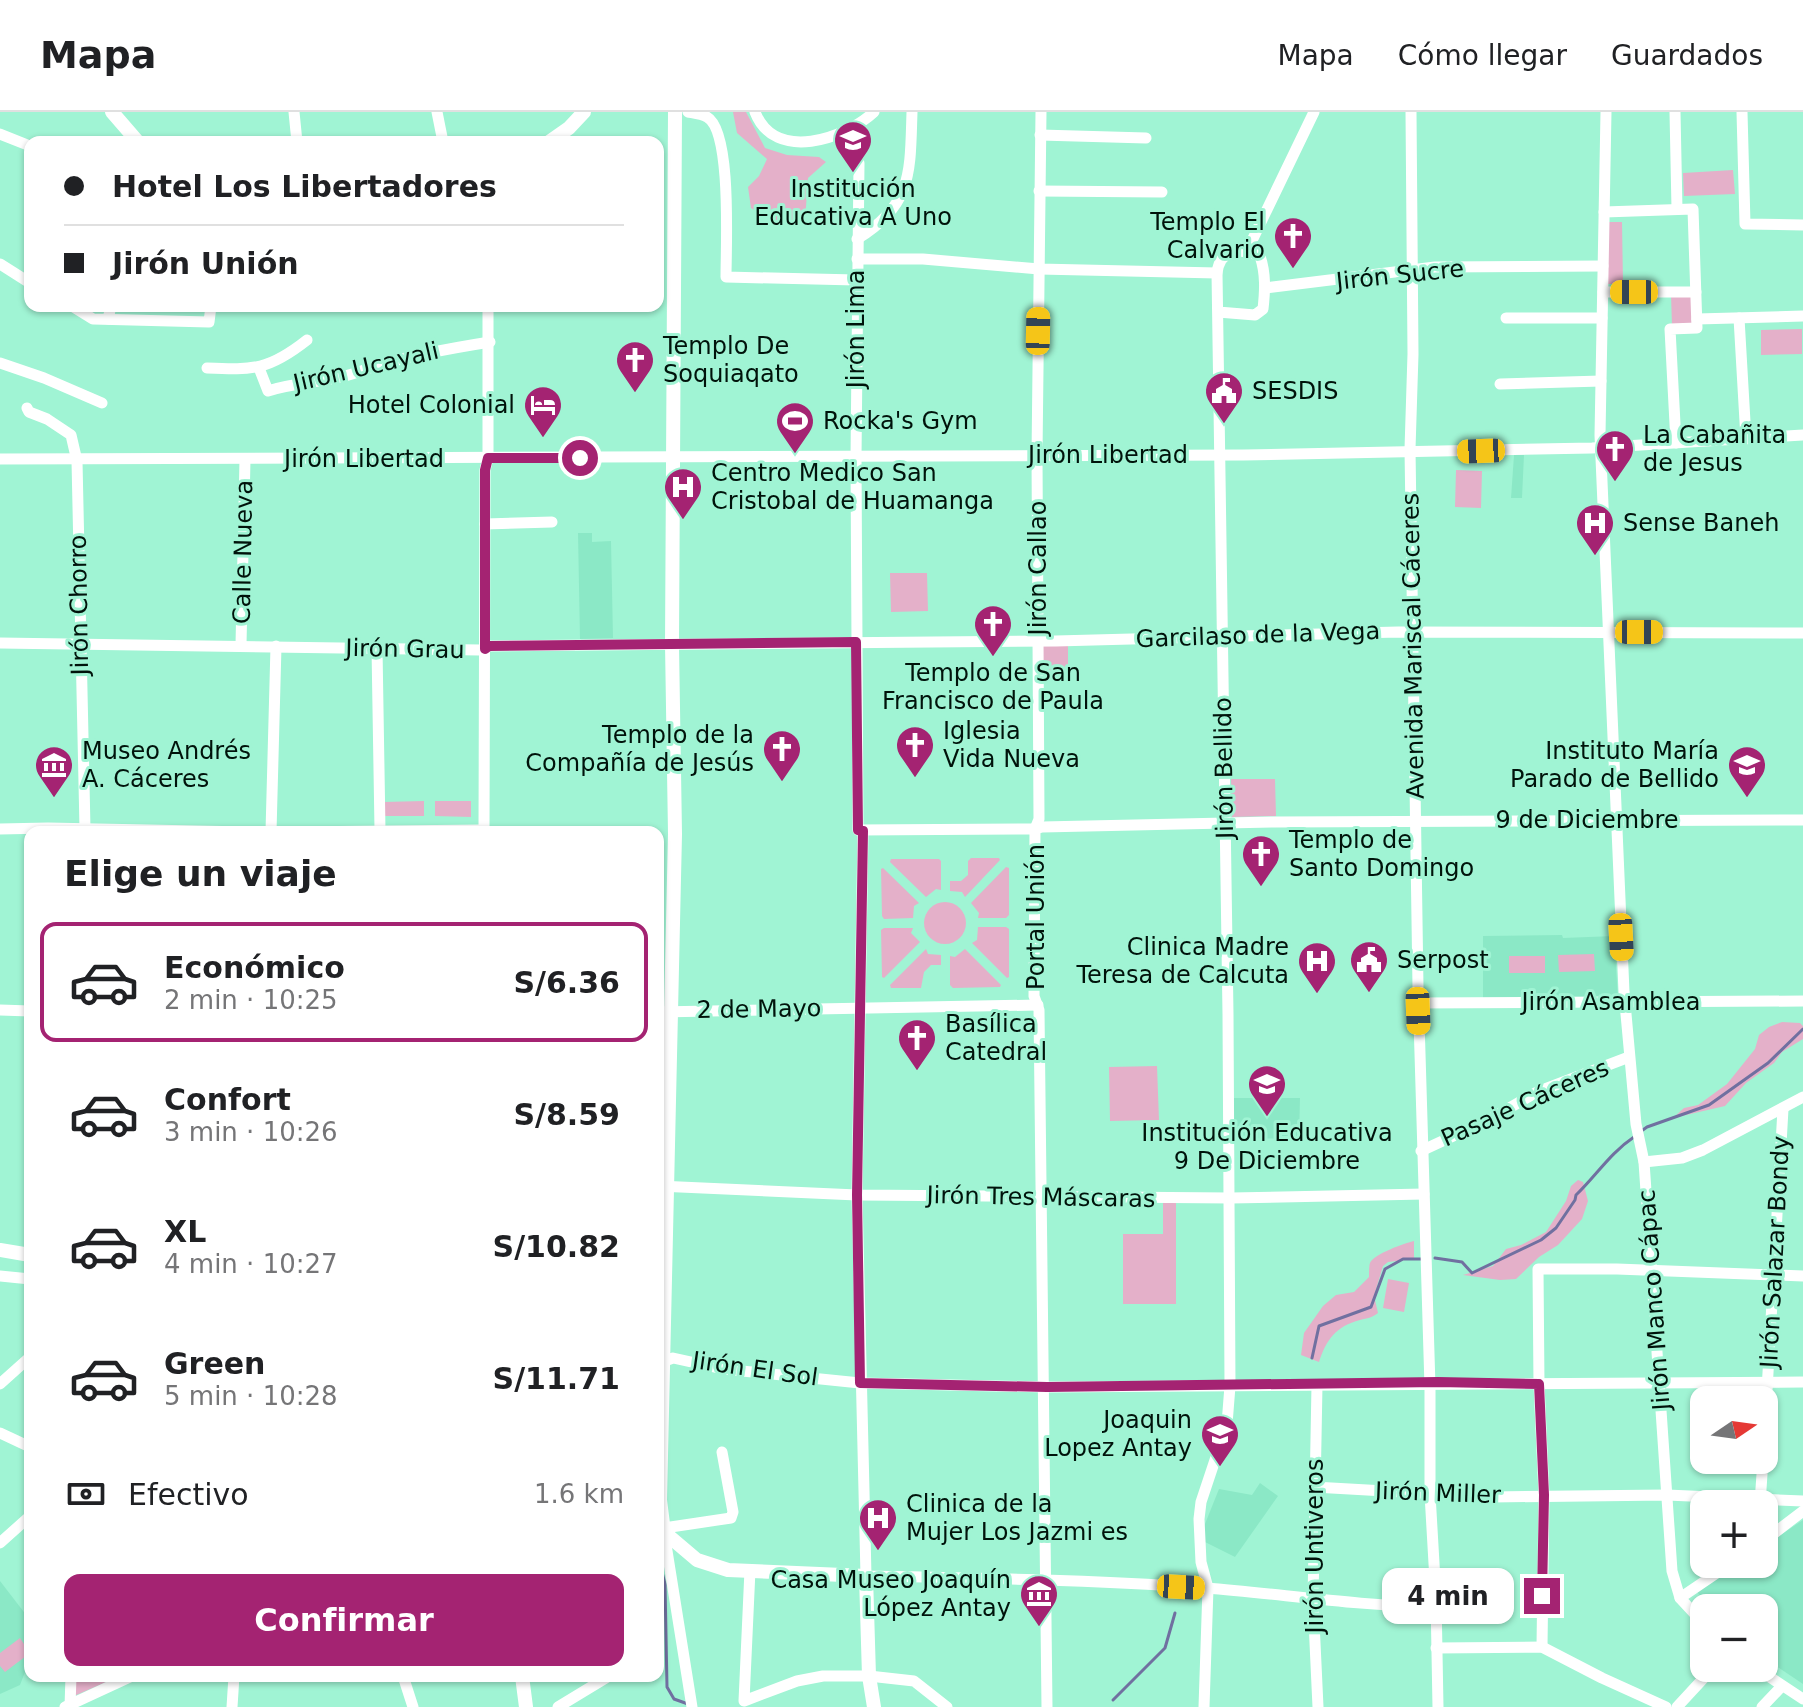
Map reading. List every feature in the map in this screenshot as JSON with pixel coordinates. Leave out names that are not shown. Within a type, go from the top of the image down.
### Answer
[{"type":"street","points":[[294,112],[296,136]]},
{"type":"street","points":[[437,112],[442,136]]},
{"type":"street","points":[[558,136],[584,112]]},
{"type":"street","points":[[664,1099],[665,1012],[675,834],[672,644],[675,112]]},
{"type":"street","points":[[688,112],[706,116],[714,124],[723,149],[726,277],[856,280]]},
{"type":"street","points":[[755,113],[763,126],[779,136],[803,143],[825,139],[861,124],[874,112]]},
{"type":"street","points":[[857,239],[880,225],[895,207],[908,176],[912,112]]},
{"type":"street","points":[[1247,251],[1314,112]]},
{"type":"street","name":"Avenida Mariscal Cáceres","points":[[1411,112],[1413,270],[1410,453],[1418,1003],[1438,1707]]},
{"type":"street","name":"Jirón Manco Cápac","points":[[1606,112],[1602,447],[1625,1001],[1653,1270],[1672,1571],[1680,1598]]},
{"type":"street","points":[[1675,112],[1677,209]]},
{"type":"street","points":[[1742,112],[1745,224],[1803,225]]},
{"type":"street","name":"Jirón Callao","points":[[1035,829],[1039,819],[1037,455],[1042,113]]},
{"type":"street","points":[[116,114],[133,136]]},
{"type":"street","points":[[0,134],[24,144]]},
{"type":"street","points":[[1040,135],[1146,138]]},
{"type":"street","name":"Jirón Lima","points":[[859,163],[856,642],[861,1006],[857,1195],[866,1576]]},
{"type":"street","points":[[1039,191],[1162,192]]},
{"type":"street","points":[[1604,212],[1693,209],[1697,324]]},
{"type":"street","points":[[857,259],[923,259],[1039,269],[1217,273],[1219,261],[1224,255],[1247,251],[1260,256],[1265,288],[1263,309],[1255,315],[1218,312]]},
{"type":"street","points":[[0,264],[24,279]]},
{"type":"street","name":"Jirón Sucre","points":[[1265,288],[1435,267],[1603,266]]},
{"type":"street","name":"Jirón Bellido","points":[[1204,1707],[1208,1588],[1201,1562],[1199,1519],[1201,1502],[1227,1424],[1230,1386],[1228,1002],[1217,273]]},
{"type":"street","points":[[1603,292],[1696,292]]},
{"type":"street","points":[[82,312],[93,319],[209,322],[210,312]]},
{"type":"street","points":[[108,319],[110,312]]},
{"type":"street","points":[[167,312],[168,321]]},
{"type":"street","points":[[484,826],[488,312]]},
{"type":"street","points":[[1676,443],[1670,329],[1739,318],[1803,316]]},
{"type":"street","points":[[1506,318],[1602,318]]},
{"type":"street","points":[[1739,318],[1746,439]]},
{"type":"street","points":[[207,368],[259,368],[289,354],[307,340]]},
{"type":"street","name":"Jirón Ucayali","points":[[259,368],[268,391],[287,385],[333,379],[447,349],[490,342]]},
{"type":"street","points":[[0,363],[102,403]]},
{"type":"street","points":[[1500,384],[1601,381]]},
{"type":"street","name":"Jirón Chorro","points":[[27,408],[71,435],[77,461],[85,826]]},
{"type":"street","name":"Jirón Libertad","points":[[0,459],[1219,456],[1602,447],[1803,435]]},
{"type":"street","name":"Calle Nueva","points":[[241,645],[245,459]]},
{"type":"street","points":[[485,524],[552,522]]},
{"type":"street","name":"Garcilaso de la Vega","points":[[856,642],[1412,632],[1803,633]]},
{"type":"street","name":"Jirón Grau","points":[[0,643],[485,649],[489,646],[856,642]]},
{"type":"street","points":[[271,826],[276,646]]},
{"type":"street","points":[[377,648],[380,826]]},
{"type":"street","name":"9 de Diciembre","points":[[860,831],[1416,821],[1803,820]]},
{"type":"street","points":[[0,829],[24,829]]},
{"type":"street","name":"Portal Unión","points":[[1035,829],[1034,996],[1038,1005],[1047,1707]]},
{"type":"street","name":"Jirón Asamblea","points":[[1418,1003],[1803,1001]]},
{"type":"street","name":"2 de Mayo","points":[[665,1012],[1038,1005]]},
{"type":"street","points":[[0,1010],[24,1011]]},
{"type":"street","name":"Pasaje Cáceres","points":[[1421,1151],[1492,1118],[1537,1092],[1629,1057]]},
{"type":"street","points":[[1644,1162],[1682,1158],[1703,1150],[1803,1097]]},
{"type":"street","name":"Jirón Salazar Bondy","points":[[1768,1386],[1783,1109]]},
{"type":"street","name":"Jirón Tres Máscaras","points":[[664,1186],[857,1195],[1229,1198],[1424,1194]]},
{"type":"street","points":[[0,1252],[24,1257]]},
{"type":"street","points":[[1542,1647],[1544,1495],[1537,1272],[1542,1267],[1803,1276]]},
{"type":"street","points":[[0,1276],[24,1278]]},
{"type":"street","name":"Jirón El Sol","points":[[664,1361],[673,1358],[723,1369],[860,1383],[1043,1387],[1803,1382]]},
{"type":"street","points":[[0,1384],[24,1362]]},
{"type":"street","name":"Jirón Untiveros","points":[[1317,1385],[1313,1600],[1318,1707]]},
{"type":"street","points":[[0,1433],[24,1444]]},
{"type":"street","points":[[664,1531],[731,1518],[733,1512],[722,1452]]},
{"type":"street","name":"Jirón Miller","points":[[1314,1487],[1430,1494],[1690,1497]]},
{"type":"street","name":"Jirón Miller","points":[[1778,1502],[1803,1501]]},
{"type":"street","points":[[1778,1530],[1803,1511]]},
{"type":"street","points":[[0,1543],[24,1521]]},
{"type":"street","points":[[664,1533],[697,1560],[728,1570],[1208,1588],[1313,1600],[1436,1607]]},
{"type":"street","points":[[664,1542],[691,1704]]},
{"type":"street","points":[[750,1570],[744,1701],[797,1681],[823,1676],[869,1676],[914,1681],[947,1707]]},
{"type":"street","points":[[866,1576],[869,1676],[874,1707]]},
{"type":"street","points":[[1690,1609],[1680,1598],[1709,1578]]},
{"type":"street","points":[[1436,1648],[1542,1647],[1666,1707]]},
{"type":"street","points":[[68,1706],[70,1682]]},
{"type":"street","points":[[68,1706],[119,1682]]},
{"type":"street","points":[[232,1707],[234,1682]]},
{"type":"street","points":[[405,1682],[413,1707]]},
{"type":"street","points":[[523,1682],[526,1707]]},
{"type":"street","points":[[530,1682],[533,1707]]},
{"type":"street","points":[[558,1707],[599,1682]]},
{"type":"street","points":[[1677,1707],[1700,1682]]},
{"type":"street","points":[[1776,1682],[1803,1699]]},
{"type":"street","points":[[1766,1706],[1782,1686]]},
{"type":"shaded area","points":[[733,112],[746,112],[765,148],[787,155],[819,157],[826,162],[808,178],[805,221],[797,219],[779,223],[751,208],[748,187],[759,176],[767,159],[737,133]]},
{"type":"shaded area","points":[[1733,170],[1735,194],[1684,196],[1683,173]]},
{"type":"shaded area","points":[[1606,222],[1622,222],[1623,284],[1607,284]]},
{"type":"shaded area","points":[[1671,294],[1695,294],[1696,327],[1672,327]]},
{"type":"shaded area","points":[[1802,329],[1802,354],[1761,355],[1761,330]]},
{"type":"shaded area","points":[[1514,455],[1524,455],[1522,498],[1511,498]]},
{"type":"shaded area","points":[[1456,470],[1482,471],[1481,508],[1455,507]]},
{"type":"shaded area","points":[[578,533],[592,533],[592,542],[611,541],[613,638],[580,639]]},
{"type":"shaded area","points":[[890,573],[927,573],[928,611],[891,612]]},
{"type":"shaded area","points":[[1068,642],[1068,676],[1040,676],[1041,643]]},
{"type":"shaded area","points":[[1231,779],[1275,779],[1276,816],[1232,817]]},
{"type":"shaded area","points":[[424,801],[424,816],[383,816],[383,802]]},
{"type":"shaded area","points":[[435,801],[471,801],[471,817],[435,816]]},
{"type":"shaded area","points":[[971,858],[1000,860],[965,897],[962,892],[950,891],[950,881],[961,881],[968,875],[968,861]]},
{"type":"shaded area","points":[[891,859],[939,859],[941,890],[936,889],[926,897],[890,862]]},
{"type":"shaded area","points":[[1006,867],[1009,868],[1009,915],[1006,918],[978,918],[979,913],[971,903]]},
{"type":"shaded area","points":[[883,868],[919,903],[914,906],[913,918],[884,919],[882,916]]},
{"type":"shaded area","points":[[945,902],[960,908],[966,923],[960,938],[945,944],[930,938],[924,923],[930,908]]},
{"type":"shaded area","points":[[978,927],[1009,929],[1009,977],[972,943],[977,940]]},
{"type":"shaded area","points":[[913,928],[911,933],[920,942],[884,978],[881,930]]},
{"type":"shaded area","points":[[1562,935],[1563,938],[1614,936],[1618,998],[1483,1000],[1483,936]]},
{"type":"shaded area","points":[[926,949],[928,954],[941,955],[941,965],[931,965],[924,972],[921,988],[891,988],[890,985]]},
{"type":"shaded area","points":[[965,949],[1000,987],[953,988],[950,985],[950,956],[955,957]]},
{"type":"shaded area","points":[[1594,954],[1595,971],[1559,972],[1558,955]]},
{"type":"shaded area","points":[[1509,956],[1545,956],[1545,973],[1509,973]]},
{"type":"shaded area","points":[[1782,1022],[1800,1023],[1803,1039],[1782,1052],[1774,1063],[1746,1083],[1725,1106],[1673,1118],[1684,1108],[1698,1105],[1727,1084],[1755,1049],[1759,1035]]},
{"type":"shaded area","points":[[1157,1066],[1159,1120],[1110,1121],[1109,1067]]},
{"type":"shaded area","name":"Institución Educativa 9 De Diciembre","points":[[1234,1098],[1300,1098],[1299,1139],[1234,1138]]},
{"type":"shaded area","points":[[1578,1180],[1583,1182],[1588,1201],[1582,1219],[1558,1245],[1539,1257],[1516,1279],[1463,1275],[1493,1266],[1506,1249],[1546,1232],[1566,1201],[1571,1186]]},
{"type":"shaded area","points":[[1163,1203],[1176,1203],[1176,1304],[1123,1304],[1123,1234],[1163,1234]]},
{"type":"shaded area","points":[[1414,1241],[1414,1259],[1388,1262],[1383,1266],[1374,1296],[1378,1313],[1338,1330],[1325,1347],[1319,1362],[1301,1355],[1304,1333],[1323,1306],[1336,1295],[1354,1292],[1369,1277],[1370,1263],[1377,1256]]},
{"type":"shaded area","points":[[1388,1279],[1409,1283],[1404,1312],[1383,1308]]},
{"type":"shaded area","points":[[1260,1483],[1278,1496],[1235,1557],[1199,1539],[1219,1489],[1252,1495]]},
{"type":"shaded area","points":[[1803,1520],[1803,1684],[1778,1667],[1778,1594],[1697,1592],[1718,1578],[1778,1578],[1778,1537]]},
{"type":"shaded area","points":[[0,1581],[24,1612],[24,1675],[20,1685],[0,1694]]},
{"type":"shaded area","points":[[20,1638],[24,1644],[24,1658],[5,1672],[0,1666],[0,1653]]},
{"type":"shaded area","points":[[75,1682],[106,1682],[74,1696]]},
{"type":"waterway","points":[[1640,1132],[1709,1105],[1768,1063],[1803,1029]]},
{"type":"waterway","points":[[1435,1258],[1462,1262],[1472,1273],[1541,1240],[1556,1228],[1576,1195],[1610,1157],[1634,1137]]},
{"type":"waterway","points":[[1312,1358],[1319,1326],[1371,1307],[1385,1269],[1403,1259],[1422,1259]]},
{"type":"waterway","points":[[664,1580],[667,1687],[674,1699],[688,1704]]},
{"type":"waterway","points":[[1113,1700],[1165,1648],[1175,1613]]},
{"type":"place","name":"Institución Educativa A Uno","points":[[853,174]]},
{"type":"place","name":"Templo El Calvario","points":[[1293,270]]},
{"type":"place","name":"Templo De Soquiaqato","points":[[635,394]]},
{"type":"place","name":"SESDIS","points":[[1224,425]]},
{"type":"place","name":"Hotel Colonial","points":[[543,439]]},
{"type":"place","name":"Rocka's Gym","points":[[795,455]]},
{"type":"place","name":"La Cabañita de Jesus","points":[[1615,483]]},
{"type":"place","name":"Centro Medico San Cristobal de Huamanga","points":[[683,521]]},
{"type":"place","name":"Sense Baneh","points":[[1595,557]]},
{"type":"place","name":"Templo de San Francisco de Paula","points":[[993,658]]},
{"type":"place","name":"Iglesia Vida Nueva","points":[[915,779]]},
{"type":"place","name":"Templo de la Compañía de Jesús","points":[[782,783]]},
{"type":"place","name":"Museo Andrés A. Cáceres","points":[[54,799]]},
{"type":"place","name":"Instituto María Parado de Bellido","points":[[1747,799]]},
{"type":"place","name":"Templo de Santo Domingo","points":[[1261,888]]},
{"type":"place","name":"Serpost","points":[[1369,994]]},
{"type":"place","name":"Clinica Madre Teresa de Calcuta","points":[[1317,995]]},
{"type":"place","name":"Basílica Catedral","points":[[917,1072]]},
{"type":"place","name":"Institución Educativa 9 De Diciembre","points":[[1267,1118]]},
{"type":"place","name":"Joaquin Lopez Antay","points":[[1220,1468]]},
{"type":"place","name":"Clinica de la Mujer Los Jazmi es","points":[[878,1552]]},
{"type":"place","name":"Casa Museo Joaquín López Antay","points":[[1039,1628]]},
{"type":"route","points":[[580,458],[488,458],[485,470],[485,649],[489,646],[856,642],[858,830],[863,831],[857,1195],[860,1383],[1047,1387],[1438,1382],[1539,1384],[1544,1495],[1542,1596]]}]
